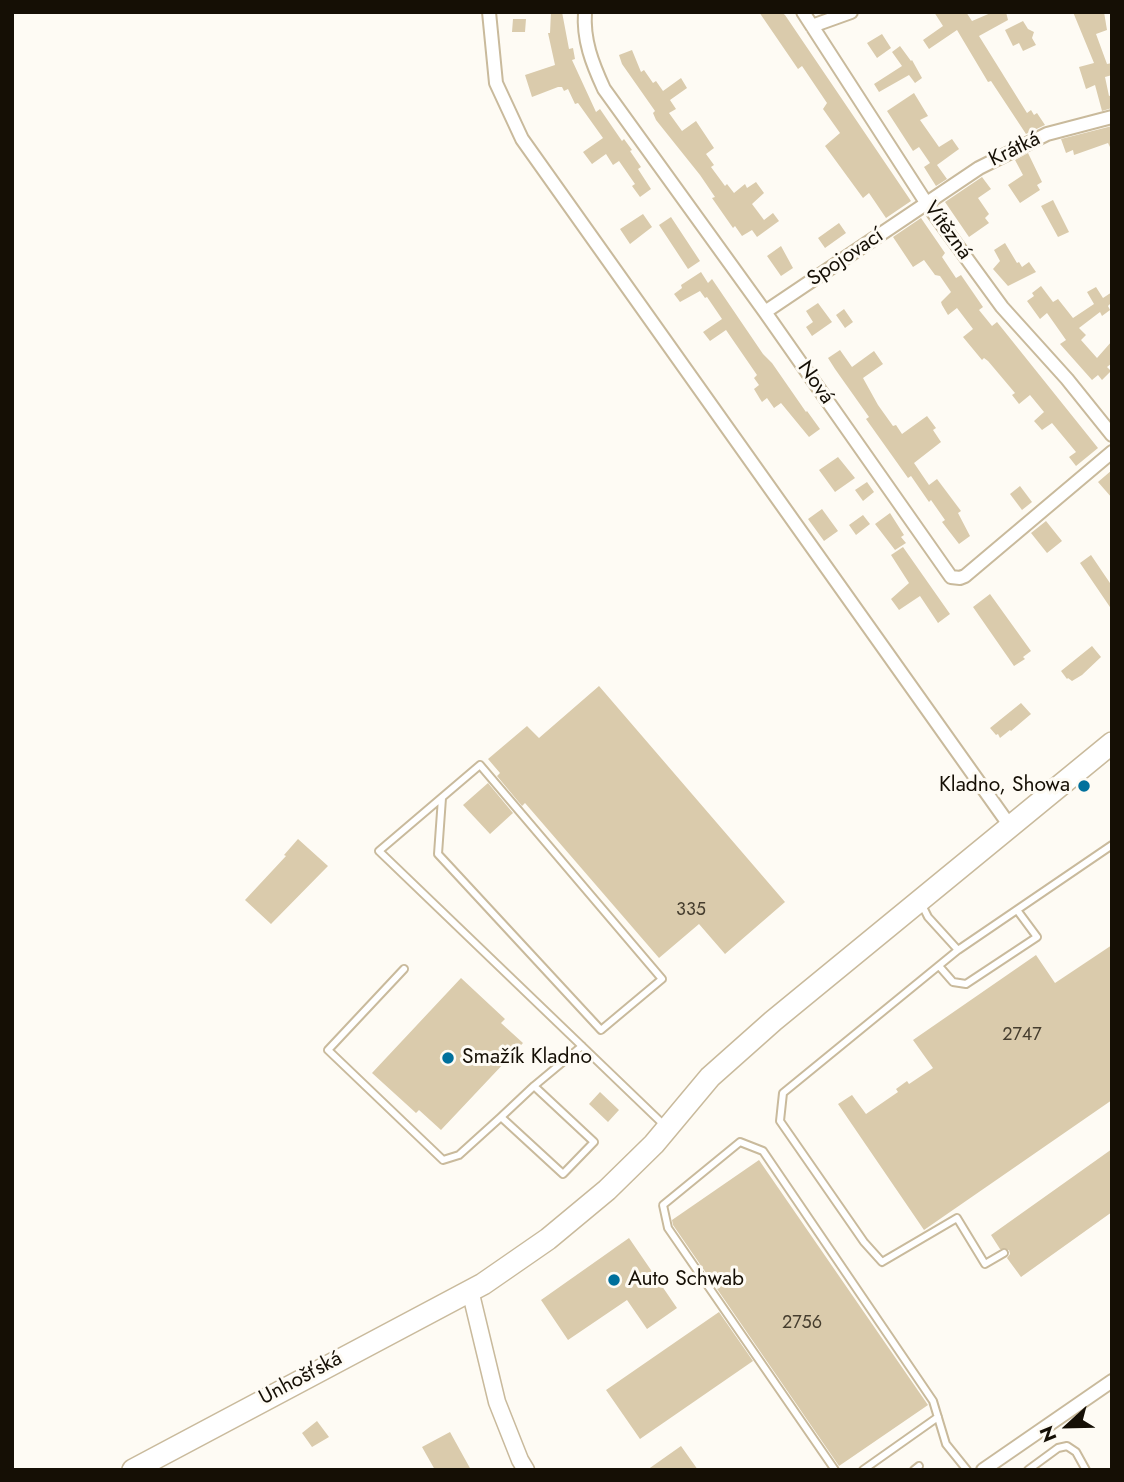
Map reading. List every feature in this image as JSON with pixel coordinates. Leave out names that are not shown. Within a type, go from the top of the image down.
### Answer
[{"type":"main road","name":"Unhošťská","points":[[133,1470],[470,1290],[548,1239],[607,1190],[654,1144],[710,1077],[773,1021],[1112,743]]},
{"type":"street","points":[[489,12],[496,83],[522,139],[1010,826]]},
{"type":"street","name":"Nová","points":[[586,12],[584,32],[592,63],[604,89],[951,576],[965,576],[1112,452]]},
{"type":"street","name":"Vítězná","points":[[803,12],[927,204],[1002,307],[1067,379],[1112,435]]},
{"type":"street","points":[[812,26],[851,12]]},
{"type":"street","name":"Krátká","points":[[927,204],[979,168],[1022,145],[1047,134],[1112,117]]},
{"type":"street","name":"Spojovací","points":[[765,312],[927,204]]},
{"type":"street","points":[[470,1290],[497,1402],[526,1470]]},
{"type":"street","points":[[983,1470],[1112,1381]]},
{"type":"lane","points":[[442,798],[438,854],[601,1030],[662,979],[480,765],[379,851],[667,1128]]},
{"type":"lane","points":[[1004,1253],[985,1264],[957,1218],[882,1262],[864,1242],[780,1121],[783,1093],[958,950],[1112,845]]},
{"type":"lane","points":[[920,901],[928,916],[958,950]]},
{"type":"lane","points":[[939,965],[953,982],[966,984],[1037,937],[1017,910]]},
{"type":"lane","points":[[404,969],[328,1050],[443,1160],[459,1155],[582,1046]]},
{"type":"lane","points":[[501,1117],[563,1174],[594,1142],[534,1086]]},
{"type":"lane","points":[[835,1470],[668,1228],[663,1205],[740,1142],[763,1151],[933,1401],[946,1444],[967,1470]]},
{"type":"lane","points":[[863,1470],[938,1417]]},
{"type":"lane","points":[[1028,1470],[1058,1448],[1067,1446],[1076,1452],[1086,1470]]},
{"type":"building","points":[[551,12],[562,12],[569,49],[573,48],[575,59],[572,60],[596,112],[600,109],[622,141],[624,139],[632,150],[630,151],[641,167],[638,169],[651,189],[640,197],[632,186],[635,184],[619,161],[613,165],[606,154],[592,164],[583,152],[603,138],[578,103],[575,104],[568,89],[564,91],[562,87],[558,87],[532,97],[525,75],[555,65],[548,33]]},
{"type":"building","points":[[759,12],[781,12],[785,15],[911,201],[886,218],[869,193],[863,198],[825,146],[840,133],[823,109],[827,103],[802,66],[798,69]]},
{"type":"building","points":[[934,12],[966,12],[972,21],[993,12],[1006,12],[1008,20],[979,36],[1027,113],[1031,110],[1034,115],[1037,113],[1045,125],[1026,134],[991,81],[988,82],[957,30],[929,49],[923,40],[943,26]]},
{"type":"building","points":[[1073,12],[1104,12],[1107,30],[1096,34],[1107,64],[1112,63],[1112,75],[1105,77],[1109,96],[1112,95],[1112,108],[1102,111],[1095,85],[1086,89],[1079,67],[1094,63]]},
{"type":"building","points":[[513,19],[526,19],[525,32],[512,32]]},
{"type":"building","points":[[1023,21],[1028,29],[1034,32],[1032,38],[1036,45],[1023,51],[1019,43],[1013,46],[1005,30]]},
{"type":"building","points":[[882,34],[891,48],[877,58],[867,43]]},
{"type":"building","points":[[900,46],[922,78],[915,83],[909,75],[879,92],[874,84],[902,66],[892,52]]},
{"type":"building","points":[[632,50],[641,72],[644,70],[663,91],[681,78],[687,88],[670,100],[676,109],[669,113],[682,131],[696,121],[714,148],[706,154],[714,165],[711,167],[725,186],[727,184],[734,193],[745,184],[747,188],[756,182],[764,193],[752,204],[764,220],[773,213],[779,221],[757,237],[752,230],[742,236],[735,226],[733,228],[700,175],[656,120],[653,113],[655,111],[622,64],[619,55]]},
{"type":"building","points":[[914,93],[928,116],[920,120],[939,147],[952,139],[959,149],[937,165],[947,179],[936,186],[924,167],[930,163],[919,147],[913,151],[887,111]]},
{"type":"building","points":[[1112,126],[1112,151],[1108,143],[1074,155],[1073,150],[1066,153],[1061,139]]},
{"type":"building","points":[[1028,153],[1042,182],[1037,185],[1040,190],[1020,203],[1008,185],[1023,175],[1015,160]]},
{"type":"building","points":[[982,177],[991,189],[978,198],[989,214],[985,218],[989,223],[969,237],[945,202]]},
{"type":"building","points":[[1053,200],[1069,232],[1058,237],[1041,206]]},
{"type":"building","points":[[643,214],[652,227],[630,244],[620,229]]},
{"type":"building","points":[[671,217],[700,261],[688,269],[659,225]]},
{"type":"building","points":[[921,218],[945,253],[942,257],[956,278],[961,275],[983,307],[979,310],[992,326],[997,322],[1098,448],[1076,466],[1069,457],[1076,452],[1052,423],[1042,430],[1034,421],[1044,412],[1030,395],[1019,404],[1012,395],[1015,393],[963,337],[973,329],[957,308],[948,315],[941,302],[951,292],[940,276],[935,275],[924,260],[913,267],[893,237]]},
{"type":"building","points":[[839,223],[846,233],[825,248],[818,238]]},
{"type":"building","points":[[1005,243],[1017,263],[1022,267],[1029,262],[1036,272],[1008,286],[993,269],[1000,261],[994,250]]},
{"type":"building","points":[[781,246],[793,268],[781,276],[767,256]]},
{"type":"building","points":[[701,272],[708,283],[712,279],[763,354],[820,429],[809,437],[781,403],[774,408],[767,398],[762,402],[754,389],[759,385],[754,378],[757,375],[726,330],[710,341],[703,332],[722,319],[707,297],[700,291],[680,302],[674,294],[682,288],[681,285]]},
{"type":"building","points":[[1041,286],[1053,302],[1058,299],[1073,318],[1094,304],[1087,292],[1096,287],[1103,298],[1112,292],[1112,302],[1108,306],[1110,310],[1102,316],[1100,312],[1079,328],[1086,335],[1081,340],[1097,358],[1112,341],[1112,363],[1107,367],[1111,371],[1102,380],[1098,375],[1092,380],[1060,344],[1066,340],[1047,313],[1040,319],[1027,301]]},
{"type":"building","points":[[818,303],[832,322],[812,336],[806,327],[813,322],[806,311]]},
{"type":"building","points":[[844,309],[853,322],[845,328],[836,315]]},
{"type":"building","points":[[840,350],[852,367],[874,351],[883,364],[863,378],[878,405],[902,434],[927,416],[936,428],[933,430],[941,442],[914,463],[929,485],[937,479],[961,511],[958,513],[970,536],[959,544],[942,522],[945,520],[931,500],[929,502],[911,476],[908,478],[866,419],[869,417],[828,358]]},
{"type":"building","points":[[838,457],[855,478],[835,492],[819,470]]},
{"type":"building","points":[[1112,470],[1112,498],[1098,482]]},
{"type":"building","points":[[867,482],[874,492],[863,501],[855,490]]},
{"type":"building","points":[[1020,486],[1032,502],[1022,510],[1010,494]]},
{"type":"building","points":[[822,509],[838,531],[824,541],[808,519]]},
{"type":"building","points":[[890,513],[906,543],[895,550],[875,524]]},
{"type":"building","points":[[863,515],[870,524],[856,535],[849,525]]},
{"type":"building","points":[[1046,521],[1062,541],[1047,553],[1031,533]]},
{"type":"building","points":[[903,547],[950,614],[938,623],[920,596],[899,610],[891,599],[909,583],[891,555]]},
{"type":"building","points":[[1091,555],[1112,586],[1112,610],[1080,563]]},
{"type":"building","points":[[990,594],[1031,651],[1014,666],[973,607]]},
{"type":"building","points":[[1092,646],[1101,657],[1082,675],[1072,681],[1067,679],[1061,671]]},
{"type":"building","points":[[599,686],[785,902],[725,954],[699,924],[659,958],[525,803],[522,806],[497,776],[500,773],[488,759],[527,726],[539,738]]},
{"type":"building","points":[[1021,703],[1031,714],[1000,738],[990,728]]},
{"type":"building","points":[[488,783],[513,813],[490,834],[463,805]]},
{"type":"building","points":[[298,839],[328,866],[271,924],[245,900]]},
{"type":"building","points":[[1112,945],[1112,1100],[924,1230],[838,1104],[852,1095],[866,1114],[898,1092],[896,1089],[907,1081],[909,1084],[933,1068],[913,1040],[1036,955],[1055,983]]},
{"type":"building","name":"Smažík Kladno","points":[[461,978],[505,1019],[501,1023],[523,1043],[441,1130],[419,1110],[416,1113],[372,1073]]},
{"type":"building","points":[[600,1092],[619,1110],[608,1122],[589,1104]]},
{"type":"building","points":[[1112,1149],[1112,1212],[1021,1277],[1007,1258],[1009,1250],[1000,1249],[991,1235]]},
{"type":"building","points":[[759,1160],[928,1405],[839,1466],[673,1225],[672,1220]]},
{"type":"building","name":"Auto Schwab","points":[[629,1238],[677,1308],[647,1329],[627,1300],[568,1340],[541,1300]]},
{"type":"building","points":[[719,1312],[753,1361],[640,1439],[606,1390]]},
{"type":"building","points":[[317,1421],[329,1437],[312,1447],[302,1433]]},
{"type":"building","points":[[450,1432],[471,1470],[435,1470],[422,1447]]},
{"type":"building","points":[[681,1446],[698,1470],[647,1470]]},
{"type":"place","name":"Kladno, Showa","points":[[1084,786]]},
{"type":"place","name":"Smažík Kladno","points":[[448,1058]]},
{"type":"place","name":"Auto Schwab","points":[[614,1280]]}]
